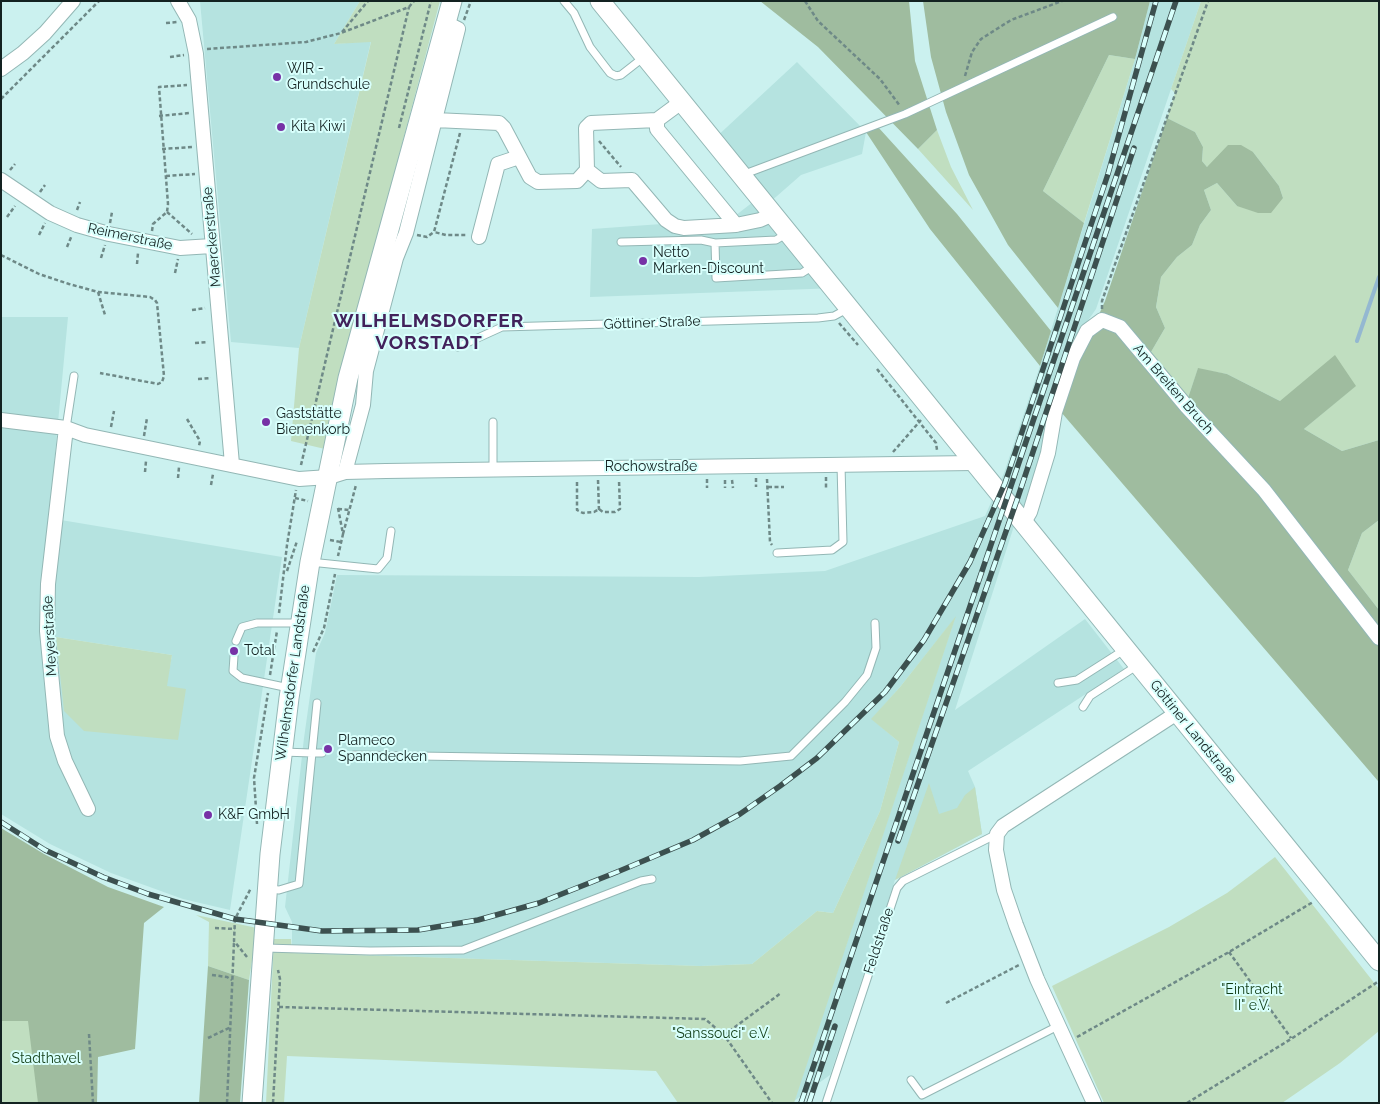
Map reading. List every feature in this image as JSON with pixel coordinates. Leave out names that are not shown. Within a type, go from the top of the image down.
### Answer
[{"type":"street","points":[[1,69],[23,53],[45,33],[73,1]]},
{"type":"street","points":[[600,1],[680,103],[813,266],[841,313],[973,463]]},
{"type":"street","name":"Maerckerstraße","points":[[181,7],[196,50],[232,464]]},
{"type":"street","name":"Wilhelmsdorfer Landstraße","points":[[252,1103],[267,889],[290,688],[310,562],[337,475],[348,378],[389,254],[428,126],[450,13]]},
{"type":"street","points":[[680,103],[657,120],[591,123],[586,128],[588,170],[601,181],[632,180],[666,220],[675,226],[684,228],[736,225],[760,220],[771,214]]},
{"type":"street","points":[[657,120],[657,128],[736,225]]},
{"type":"street","points":[[428,126],[462,122],[499,124],[504,128],[530,177],[538,182],[576,181],[588,170]]},
{"type":"street","points":[[479,237],[498,164],[519,157]]},
{"type":"street","name":"Reimerstraße","points":[[1,180],[50,213],[77,225],[109,234],[180,248],[212,246]]},
{"type":"street","points":[[1023,524],[1030,512],[1048,453],[1055,412],[1073,358],[1087,331],[1102,320]]},
{"type":"street","name":"Am Breiten Bruch","points":[[1102,320],[1120,327],[1187,407],[1264,490],[1379,638]]},
{"type":"street","points":[[1,420],[66,428],[85,435],[298,479],[337,475]]},
{"type":"street","name":"Meyerstraße","points":[[66,428],[48,584],[47,631],[57,736],[65,761],[88,809]]},
{"type":"street","name":"Rochowstraße","points":[[337,475],[493,469],[973,463]]},
{"type":"street","name":"Göttiner Landstraße","points":[[973,463],[1126,648],[1379,961]]},
{"type":"street","name":"Feldstraße","points":[[997,834],[1003,826],[1177,713]]},
{"type":"street","points":[[997,834],[996,850],[1004,890],[1032,967],[1094,1103]]},
{"type":"lane","points":[[564,1],[574,13],[590,47],[610,73],[616,76],[621,74],[644,57]]},
{"type":"lane","points":[[740,176],[751,170],[905,114],[1113,17]]},
{"type":"lane","points":[[621,242],[776,240],[787,234]]},
{"type":"lane","points":[[715,242],[716,278],[802,273],[813,266]]},
{"type":"lane","name":"Göttiner Straße","points":[[458,347],[502,327],[841,313]]},
{"type":"lane","points":[[66,428],[74,376]]},
{"type":"lane","points":[[493,422],[493,469]]},
{"type":"lane","points":[[776,553],[832,550],[843,542],[841,465]]},
{"type":"lane","points":[[310,562],[378,569],[387,558],[391,531]]},
{"type":"lane","points":[[236,641],[242,627],[257,622],[300,624]]},
{"type":"lane","points":[[354,754],[740,761],[791,756],[845,702],[866,675],[876,648],[876,623]]},
{"type":"lane","points":[[1058,683],[1077,680],[1126,648]]},
{"type":"lane","points":[[234,656],[233,671],[242,678],[290,688]]},
{"type":"lane","points":[[1083,707],[1090,696],[1139,664]]},
{"type":"lane","points":[[267,889],[279,890],[299,884],[316,703]]},
{"type":"lane","points":[[282,752],[322,753]]},
{"type":"lane","name":"Feldstraße","points":[[826,1103],[896,888],[903,881],[997,834]]},
{"type":"lane","points":[[262,947],[361,951],[463,950],[640,881],[652,879]]},
{"type":"lane","points":[[911,1080],[922,1094],[1058,1026]]},
{"type":"path","points":[[1,99],[67,36],[99,1]]},
{"type":"path","points":[[341,33],[368,1]]},
{"type":"path","points":[[285,574],[287,545],[298,479],[325,358],[409,7],[414,1]]},
{"type":"path","points":[[450,13],[467,15],[471,1]]},
{"type":"path","points":[[805,1],[818,21],[880,79],[905,114]]},
{"type":"path","points":[[960,89],[972,52],[982,39],[1011,20],[1062,1]]},
{"type":"path","points":[[1102,320],[1102,301],[1208,1]]},
{"type":"path","points":[[196,50],[306,42],[341,33],[409,7]]},
{"type":"path","points":[[194,247],[193,235],[167,212],[166,178],[158,92],[159,87],[199,84]]},
{"type":"path","points":[[160,116],[201,112]]},
{"type":"path","points":[[462,122],[434,232],[446,235],[458,234],[479,237]]},
{"type":"path","points":[[586,128],[632,180]]},
{"type":"path","points":[[163,149],[204,146]]},
{"type":"path","points":[[166,178],[206,173]]},
{"type":"path","points":[[150,242],[152,224],[167,212]]},
{"type":"path","points":[[1,255],[39,274],[98,292],[150,297],[155,300],[157,303],[164,376],[162,382],[158,384],[100,373]]},
{"type":"path","points":[[98,292],[105,314]]},
{"type":"path","points":[[841,313],[862,349]]},
{"type":"path","points":[[873,363],[936,443],[938,464]]},
{"type":"path","points":[[109,440],[114,411]]},
{"type":"path","points":[[142,446],[147,418]]},
{"type":"path","points":[[187,419],[200,440],[197,457]]},
{"type":"path","points":[[826,476],[826,488]]},
{"type":"path","points":[[724,478],[725,488]]},
{"type":"path","points":[[732,478],[733,488]]},
{"type":"path","points":[[756,478],[756,487]]},
{"type":"path","points":[[767,478],[770,542],[776,553]]},
{"type":"path","points":[[707,479],[707,488]]},
{"type":"path","points":[[577,480],[577,510],[583,513],[599,510],[615,512],[620,509],[619,480]]},
{"type":"path","points":[[598,480],[599,510]]},
{"type":"path","points":[[768,487],[784,488]]},
{"type":"path","points":[[324,539],[341,542]]},
{"type":"path","points":[[1076,1038],[1311,904]]},
{"type":"path","points":[[215,928],[234,929]]},
{"type":"path","points":[[227,1103],[234,941]]},
{"type":"path","points":[[1229,952],[1291,1039]]},
{"type":"path","points":[[946,1003],[1021,964]]},
{"type":"path","points":[[212,975],[227,977],[232,980]]},
{"type":"path","points":[[1187,1103],[1291,1039],[1379,981]]},
{"type":"path","points":[[724,1035],[781,993]]},
{"type":"path","points":[[273,1103],[279,1007],[705,1019],[724,1035],[772,1103]]},
{"type":"path","points":[[208,1038],[231,1027]]},
{"type":"path","points":[[89,1034],[93,1103]]},
{"type":"shaded area","name":"Kita Kiwi","points":[[200,1],[360,1],[334,44],[371,41],[299,348],[231,342]]},
{"type":"shaded area","points":[[1150,1],[1201,1],[1096,309],[1082,329],[1027,504],[1014,526],[955,710],[1085,619],[1124,669],[968,771],[975,787],[982,834],[895,880],[830,1075],[794,1101],[955,618],[872,719],[899,742],[880,811],[833,913],[817,911],[752,964],[701,966],[292,953],[292,922],[285,907],[304,738],[316,653],[325,633],[337,575],[699,577],[825,571],[985,516],[1004,473],[1040,366],[1135,59]]},
{"type":"shaded area","points":[[797,62],[866,132],[862,154],[801,175],[769,203],[838,288],[590,297],[592,229],[731,219],[762,195],[713,140]]},
{"type":"shaded area","points":[[1,317],[68,317],[49,518],[282,557],[230,910],[183,899],[111,873],[50,844],[1,814]],"holes":[[[56,637],[172,655],[166,686]]]},
{"type":"green space","points":[[360,1],[440,1],[350,340],[325,449],[291,441],[299,348],[371,42],[334,44]]},
{"type":"green space","points":[[760,1],[909,1],[915,61],[937,130],[918,149],[818,47]]},
{"type":"green space","points":[[923,1],[1150,1],[1135,59],[1109,55],[1043,191],[1084,223],[1058,308],[1008,245],[969,175],[946,112],[931,57]]},
{"type":"green space","points":[[1201,1],[1379,1],[1379,440],[1342,451],[1304,429],[1355,386],[1280,401],[1227,374],[1198,369],[1188,398],[1151,352],[1165,328],[1156,307],[1161,277],[1177,257],[1192,245],[1200,225],[1211,210],[1204,190],[1217,183],[1237,206],[1283,198],[1279,186],[1253,152],[1207,167],[1202,161],[1203,147],[1195,132],[1167,118],[1175,93],[1171,89]]},
{"type":"green space","points":[[1109,55],[1135,59],[1084,223],[1043,191]]},
{"type":"green space","points":[[1167,118],[1195,132],[1203,147],[1202,161],[1207,167],[1228,145],[1241,145],[1253,152],[1279,186],[1283,198],[1271,213],[1258,213],[1237,206],[1217,183],[1204,190],[1211,210],[1200,225],[1192,245],[1177,257],[1161,277],[1156,307],[1165,328],[1151,352],[1188,398],[1198,368],[1227,374],[1280,401],[1335,355],[1356,386],[1304,429],[1342,451],[1379,440],[1379,520],[1362,533],[1348,570],[1379,610],[1378,781],[1061,412],[1079,359],[1105,301]]},
{"type":"green space","points":[[878,127],[957,214],[1051,331],[1040,366],[930,229],[866,132]]},
{"type":"green space","points":[[937,130],[951,167],[973,210],[918,149]]},
{"type":"green space","points":[[1379,520],[1379,610],[1348,570],[1362,533]]},
{"type":"green space","name":"\"Sanssouci\" e.V.","points":[[956,616],[794,1103],[678,1103],[656,1071],[287,1056],[284,1103],[266,1103],[274,939],[291,939],[292,953],[701,966],[752,964],[817,911],[833,913],[880,811],[899,742],[871,719],[900,687]]},
{"type":"green space","points":[[56,637],[172,655],[167,686],[186,689],[178,740],[84,731],[64,711]]},
{"type":"green space","points":[[929,783],[939,814],[957,808],[965,795],[975,787],[982,834],[895,880]]},
{"type":"green space","name":"Stadthavel","points":[[1,828],[44,854],[108,887],[164,907],[144,923],[135,1049],[98,1057],[97,1103],[38,1103],[28,1021],[1,1021]]},
{"type":"green space","name":"\"Eintracht II\" e.V.","points":[[1275,857],[1379,989],[1379,1031],[1340,1063],[1282,1103],[1104,1103],[1052,986],[1169,927],[1227,893]]},
{"type":"green space","points":[[196,915],[257,928],[249,980],[208,966],[209,922]]},
{"type":"green space","name":"Stadthavel","points":[[1,950],[97,1103],[1,1103]]},
{"type":"green space","points":[[208,966],[249,980],[240,1103],[199,1103]]},
{"type":"waterway","points":[[1357,341],[1379,277]]},
{"type":"railway","points":[[1,822],[45,850],[103,877],[148,894],[235,919],[322,931],[418,930],[478,920],[539,903],[617,872],[693,840],[740,814],[780,786],[817,758],[885,692],[924,640],[970,562],[1005,483],[1108,174],[1156,1]]},
{"type":"railway","points":[[801,1103],[1176,1]]},
{"type":"railway","points":[[898,841],[1018,497],[1134,148]]},
{"type":"railway","points":[[809,1103],[835,1026]]},
{"type":"place","name":"WIR - Grundschule","points":[[277,77]]},
{"type":"place","name":"Kita Kiwi","points":[[281,127]]},
{"type":"place","name":"Netto Marken-Discount","points":[[643,261]]},
{"type":"place","name":"Gaststätte Bienenkorb","points":[[266,422]]},
{"type":"place","name":"Total","points":[[234,651]]},
{"type":"place","name":"Plameco Spanndecken","points":[[328,749]]},
{"type":"place","name":"K&F GmbH","points":[[208,815]]},
{"type":"district","name":"WILHELMSDORFER VORSTADT","points":[[429,332]]}]
